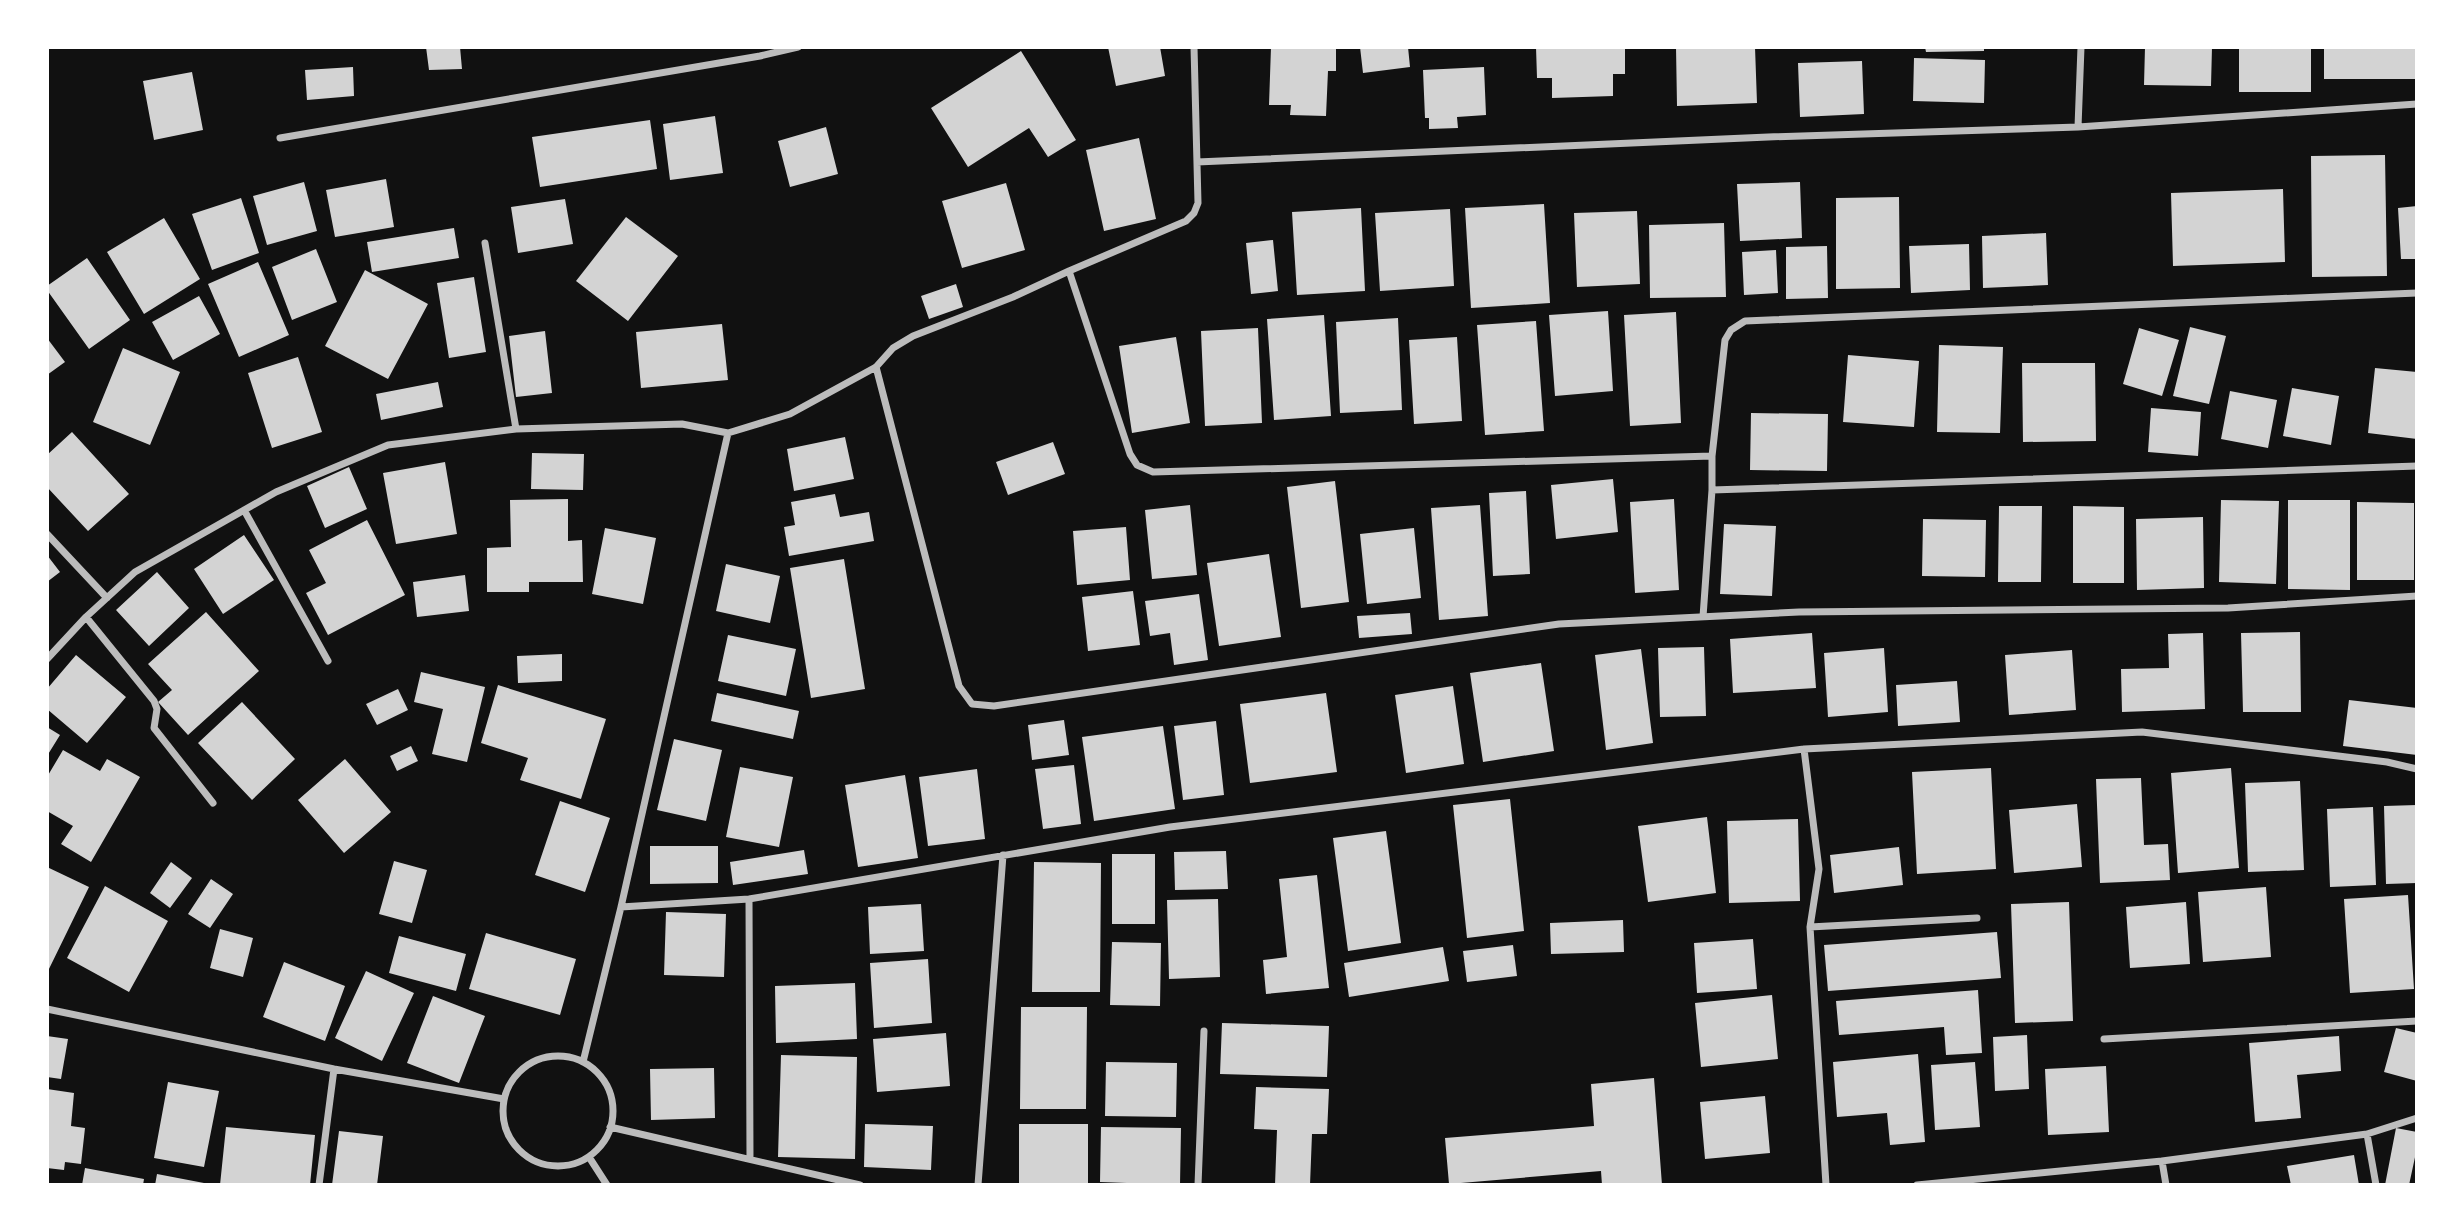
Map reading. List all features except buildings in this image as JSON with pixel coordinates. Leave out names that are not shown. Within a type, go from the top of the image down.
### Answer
[{"type":"street","points":[[280,138],[747,59],[797,47]]},
{"type":"street","points":[[47,659],[86,617],[135,572],[276,492],[388,446],[516,429],[682,424],[728,433],[790,414],[876,367],[892,348],[913,336],[1013,298],[1186,221],[1194,213],[1198,203],[1194,47]]},
{"type":"street","points":[[2078,127],[2081,47]]},
{"type":"street","points":[[1197,162],[1768,137],[2078,127],[2417,104]]},
{"type":"street","points":[[485,243],[516,429]]},
{"type":"street","points":[[1069,271],[1130,454],[1137,466],[1153,472],[1712,456]]},
{"type":"street","points":[[1703,617],[1712,456],[1724,341],[1731,330],[1745,321],[2417,293]]},
{"type":"street","points":[[876,367],[959,686],[972,704],[994,706],[1559,624],[1799,612],[2228,608],[2417,596]]},
{"type":"street","points":[[583,1062],[621,907],[728,433]]},
{"type":"street","points":[[1712,489],[2417,466]]},
{"type":"street","points":[[244,510],[328,661]]},
{"type":"street","points":[[47,534],[107,598]]},
{"type":"street","points":[[86,617],[154,701],[154,729],[213,803]]},
{"type":"street","points":[[621,907],[749,899],[1170,827],[1804,749],[2142,732],[2386,762],[2417,769]]},
{"type":"street","points":[[1804,749],[1819,869],[1810,927],[1826,1185]]},
{"type":"street","points":[[978,1185],[1003,855]]},
{"type":"street","points":[[749,899],[750,1159]]},
{"type":"street","points":[[1810,927],[1978,918]]},
{"type":"street","points":[[47,1009],[334,1069],[504,1099]]},
{"type":"street","points":[[2104,1039],[2417,1021]]},
{"type":"street","points":[[1198,1185],[1204,1031]]},
{"type":"street","points":[[564,1056],[583,1062],[605,1083],[611,1097],[613,1112],[602,1144],[589,1157],[575,1164],[558,1167],[541,1165],[526,1158],[514,1146],[506,1132],[502,1115],[504,1099],[512,1080],[526,1066],[544,1058],[564,1056]]},
{"type":"street","points":[[319,1185],[334,1069]]},
{"type":"street","points":[[1917,1185],[1965,1183],[2367,1135],[2417,1118]]},
{"type":"street","points":[[610,1127],[860,1185]]},
{"type":"street","points":[[2367,1135],[2376,1185]]},
{"type":"street","points":[[589,1157],[607,1185]]},
{"type":"street","points":[[2162,1161],[2166,1185]]}]
